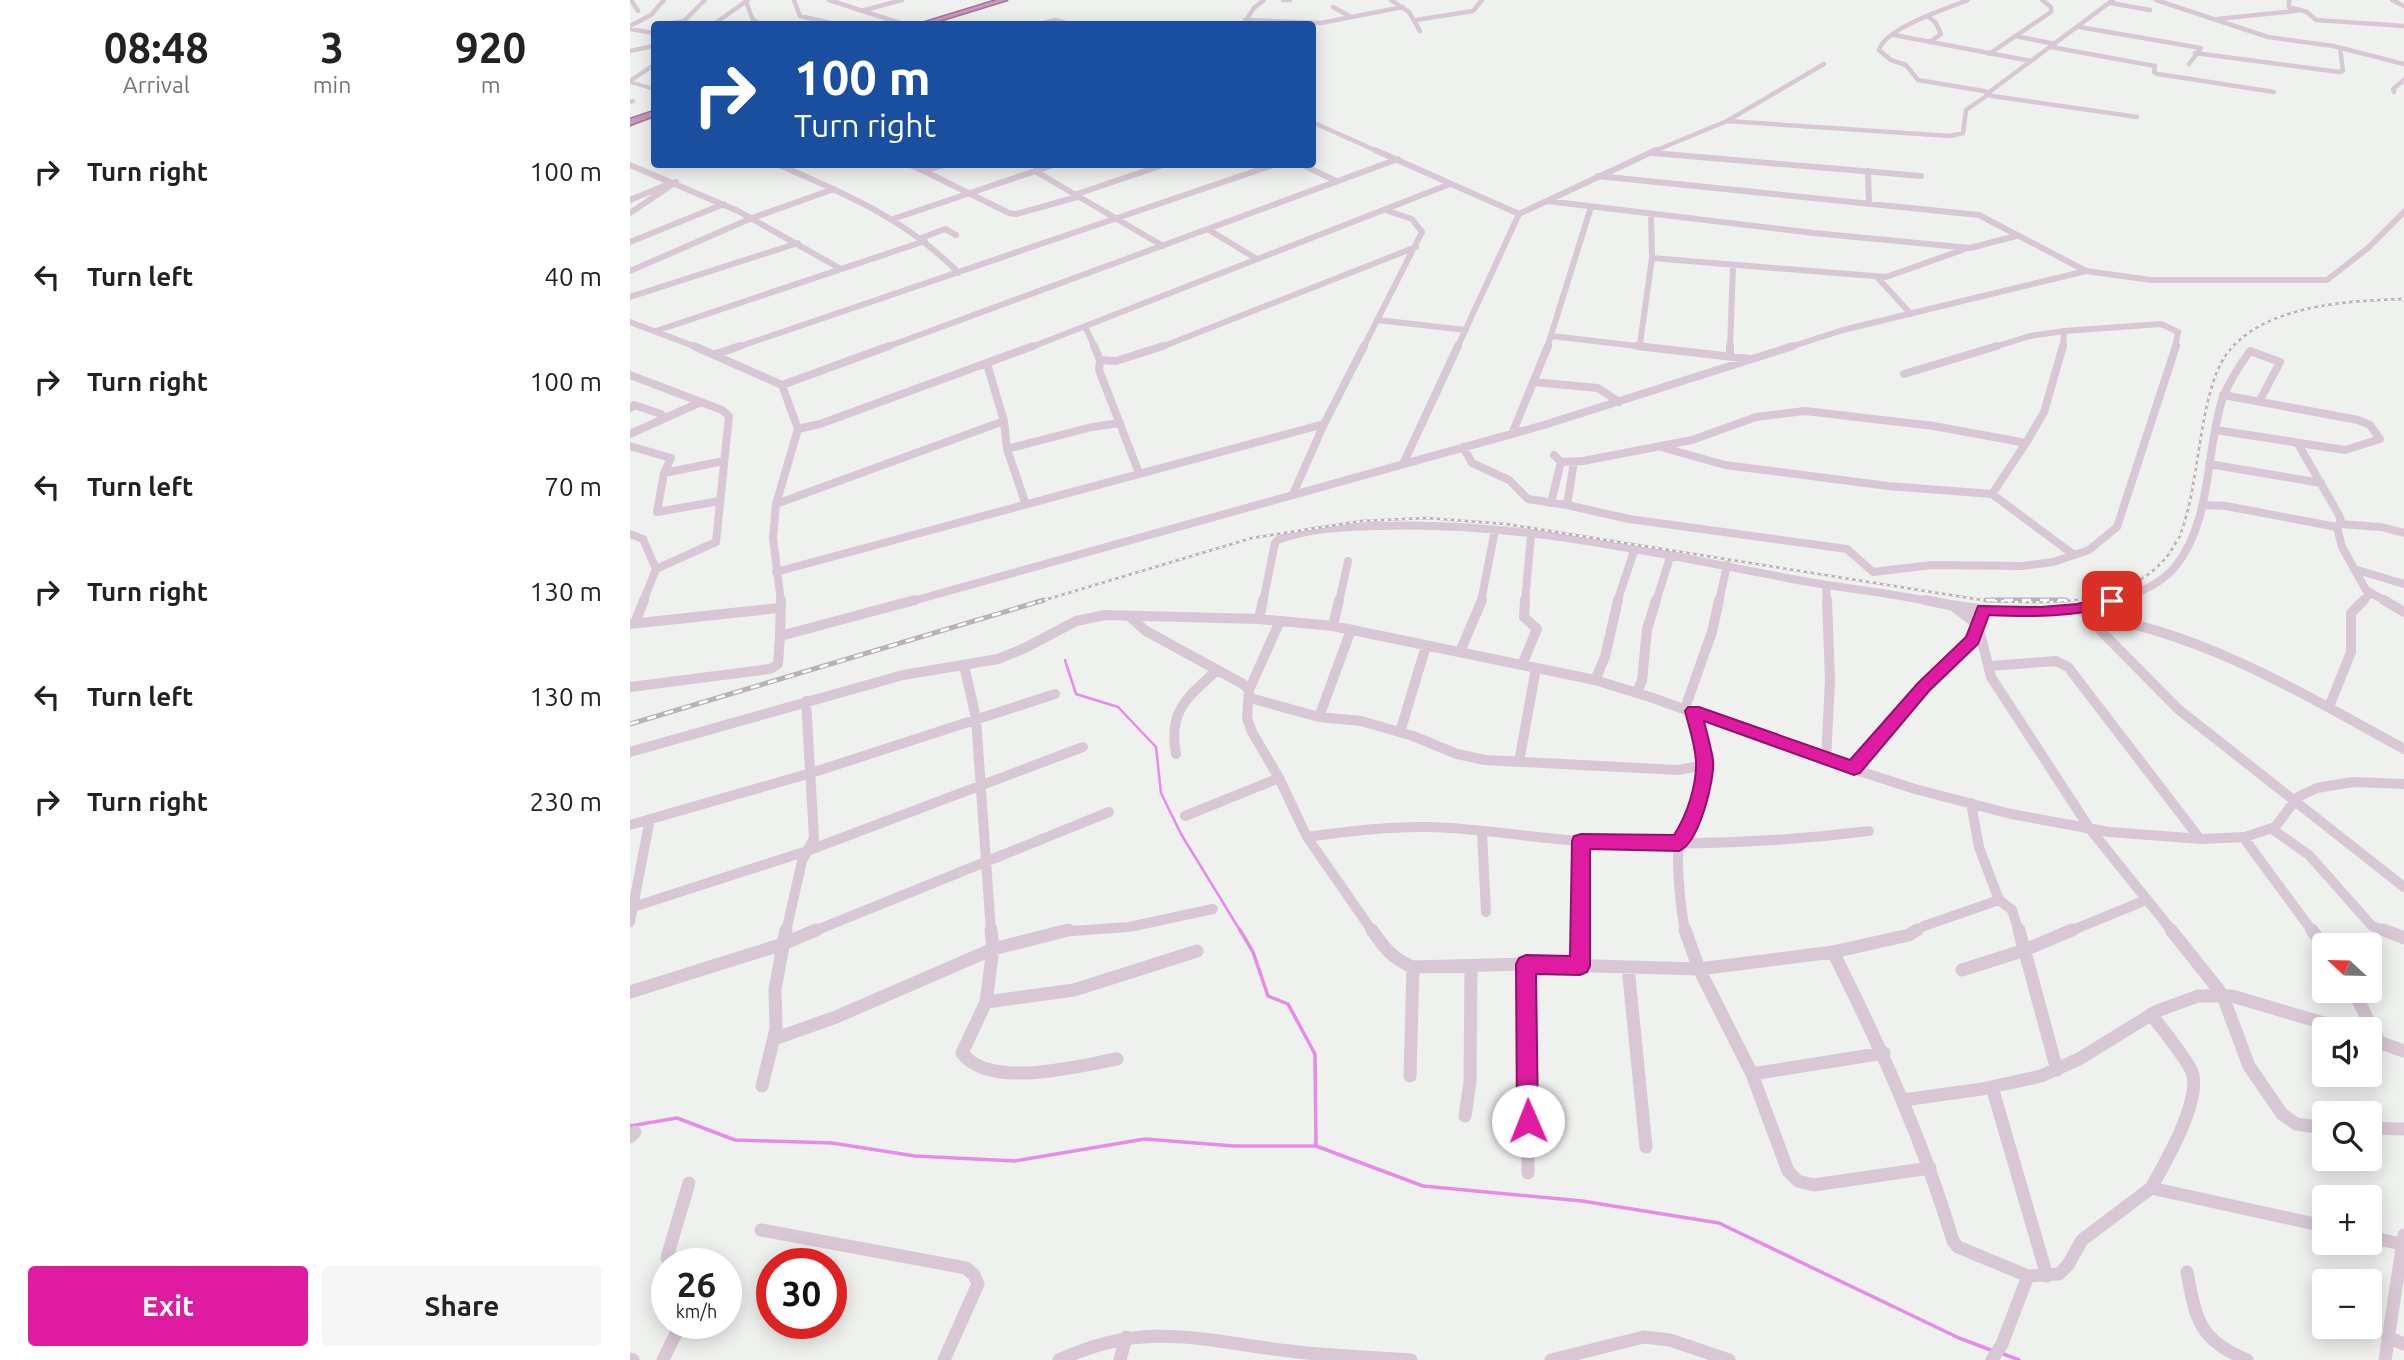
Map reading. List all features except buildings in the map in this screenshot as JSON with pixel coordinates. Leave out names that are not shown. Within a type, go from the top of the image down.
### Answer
[{"type":"highway","points":[[933,21],[1004,0]]},
{"type":"highway","points":[[944,21],[1011,0]]},
{"type":"highway","points":[[630,124],[651,115]]},
{"type":"street","points":[[631,0],[638,11]]},
{"type":"street","points":[[630,28],[651,15],[664,0]]},
{"type":"street","points":[[684,21],[705,0]]},
{"type":"street","points":[[794,0],[800,16],[822,21]]},
{"type":"street","points":[[829,0],[892,21]]},
{"type":"street","points":[[860,11],[902,0]]},
{"type":"street","points":[[1245,21],[1264,0]]},
{"type":"street","points":[[1283,0],[1290,0]]},
{"type":"street","points":[[1416,20],[1473,11],[1482,0]]},
{"type":"street","points":[[1968,0],[1904,25],[1881,42],[1879,50],[1891,60],[1906,65],[1916,79],[1988,94],[2137,117]]},
{"type":"street","points":[[1989,54],[2051,12],[2052,6],[2042,0]]},
{"type":"street","points":[[2156,0],[2275,39],[2320,43],[2404,64]]},
{"type":"street","points":[[2289,0],[2289,7],[2301,10],[2316,20],[2404,26]]},
{"type":"street","points":[[2392,0],[2404,6]]},
{"type":"street","points":[[718,21],[747,1],[756,21]]},
{"type":"street","points":[[1393,1],[1416,20],[1420,32]]},
{"type":"street","points":[[1393,1],[1409,1]]},
{"type":"street","points":[[1727,121],[1955,135],[1963,133],[1966,110],[2111,2],[2150,10]]},
{"type":"street","points":[[1333,7],[1351,17]]},
{"type":"street","points":[[1316,23],[1403,7]]},
{"type":"street","points":[[2217,19],[2250,11],[2301,10]]},
{"type":"street","points":[[1928,16],[1935,22],[1941,34],[1930,42]]},
{"type":"street","points":[[2316,20],[2317,29]]},
{"type":"street","points":[[2079,27],[2201,48],[2189,64]]},
{"type":"street","points":[[630,28],[651,31]]},
{"type":"street","points":[[1894,35],[2031,61]]},
{"type":"street","points":[[2015,36],[2155,66],[2154,72],[2158,74],[2274,92]]},
{"type":"street","points":[[630,51],[651,48]]},
{"type":"street","points":[[2195,53],[2339,72],[2343,71],[2340,48]]},
{"type":"street","points":[[1403,464],[1519,214],[1649,152],[1727,121],[1824,64]]},
{"type":"street","points":[[631,83],[651,67]]},
{"type":"street","points":[[2394,92],[2393,89],[2404,80]]},
{"type":"street","points":[[631,83],[651,88]]},
{"type":"street","points":[[1316,124],[1519,214]]},
{"type":"street","points":[[1649,152],[1920,176]]},
{"type":"street","points":[[782,385],[1398,159]]},
{"type":"street","points":[[630,165],[724,204],[841,269]]},
{"type":"street","points":[[786,168],[893,219],[923,240],[960,273]]},
{"type":"street","points":[[918,168],[1012,214],[1076,196],[1155,168]]},
{"type":"street","points":[[925,171],[934,168]]},
{"type":"street","points":[[893,219],[1044,168]]},
{"type":"street","points":[[716,354],[1264,168]]},
{"type":"street","points":[[1309,168],[1336,181]]},
{"type":"street","points":[[1035,171],[1163,246]]},
{"type":"street","points":[[1868,171],[1869,204]]},
{"type":"street","points":[[1598,176],[1979,215],[2085,271],[2151,280],[2316,282],[2335,275],[2404,212]]},
{"type":"street","points":[[630,200],[675,182]]},
{"type":"street","points":[[630,213],[675,182]]},
{"type":"street","points":[[798,429],[830,421],[987,364],[1451,184]]},
{"type":"street","points":[[630,271],[752,218],[834,189]]},
{"type":"street","points":[[1546,201],[1970,248]]},
{"type":"street","points":[[630,242],[724,204]]},
{"type":"street","points":[[1512,434],[1552,336],[1591,207]]},
{"type":"street","points":[[1293,494],[1324,424],[1422,232],[1414,219],[1385,209]]},
{"type":"street","points":[[1640,344],[1652,258],[1651,214]]},
{"type":"street","points":[[656,331],[841,269],[923,240],[945,229],[956,235]]},
{"type":"street","points":[[1209,230],[1257,259]]},
{"type":"street","points":[[1652,258],[1877,277],[2016,236]]},
{"type":"street","points":[[630,297],[798,243]]},
{"type":"street","points":[[1100,360],[1115,361],[1140,355],[1416,247]]},
{"type":"street","points":[[1730,356],[1733,266]]},
{"type":"street","points":[[780,636],[1041,567],[1512,434],[1843,330],[2085,271]]},
{"type":"street","points":[[1877,277],[1911,314]]},
{"type":"street","points":[[1377,320],[1466,330]]},
{"type":"street","points":[[630,322],[716,354],[782,385],[798,429],[776,504],[773,538],[779,608],[782,612],[778,664],[771,669],[630,687]]},
{"type":"street","points":[[1463,447],[1472,463],[1509,480],[1528,499],[1629,519],[1847,549],[1856,552],[1873,572],[1932,565],[2022,566],[2053,562],[2089,550],[2117,527],[2179,336],[2178,332],[2161,324],[2064,331],[2030,336],[1904,374]]},
{"type":"street","points":[[1085,326],[1100,360],[1099,370],[1139,473]]},
{"type":"street","points":[[1992,494],[2044,412],[2063,354],[2064,331]]},
{"type":"street","points":[[1552,336],[1755,359]]},
{"type":"street","points":[[1259,619],[1275,543],[1284,537],[1359,526],[1427,524],[1635,548],[1826,585],[1983,610],[2041,612],[2077,609],[2112,601],[2151,587],[2175,568],[2192,539],[2202,505],[2222,395],[2231,376],[2248,352],[2253,351],[2280,363],[2259,402]]},
{"type":"street","points":[[987,364],[1004,421],[1007,449],[1025,502]]},
{"type":"street","points":[[630,375],[701,402],[729,416],[715,544],[656,569],[632,624],[779,608]]},
{"type":"street","points":[[1533,382],[1598,388],[1619,401]]},
{"type":"street","points":[[2216,430],[2345,450],[2380,438],[2365,422],[2222,395]]},
{"type":"street","points":[[630,434],[701,402]]},
{"type":"street","points":[[630,408],[634,405],[661,414],[663,418]]},
{"type":"street","points":[[1551,503],[1558,459],[1574,462],[1692,440],[1756,417],[1805,411],[1934,426],[2026,443]]},
{"type":"street","points":[[776,504],[1004,421]]},
{"type":"street","points":[[1007,449],[1092,427],[1119,423]]},
{"type":"street","points":[[776,572],[1025,502],[1324,424]]},
{"type":"street","points":[[2298,444],[2339,515],[2342,547],[2354,569],[2370,594],[2404,612]]},
{"type":"street","points":[[630,446],[671,458],[664,472],[657,512],[720,501]]},
{"type":"street","points":[[1657,446],[1725,465],[1888,486],[1992,494],[2074,555]]},
{"type":"street","points":[[664,472],[724,461]]},
{"type":"street","points":[[1567,505],[1574,462]]},
{"type":"street","points":[[2209,464],[2321,483]]},
{"type":"street","points":[[2202,505],[2226,506],[2338,526],[2381,527],[2404,533]]},
{"type":"street","points":[[1460,652],[1485,593],[1495,530]]},
{"type":"street","points":[[630,534],[643,539],[656,569]]},
{"type":"street","points":[[1522,665],[1537,629],[1524,617],[1531,535]]},
{"type":"street","points":[[1595,680],[1605,657],[1616,606],[1635,548]]},
{"type":"street","points":[[1637,691],[1642,681],[1647,629],[1671,554]]},
{"type":"street","points":[[1333,626],[1348,561]]},
{"type":"street","points":[[1727,565],[1712,632],[1689,710],[1704,765],[1701,792],[1688,828],[1679,843],[1679,883],[1684,928],[1699,969],[1752,1074],[1788,1171],[1798,1181],[1814,1185],[1930,1168]]},
{"type":"street","points":[[2354,569],[2404,584]]},
{"type":"street","points":[[1826,585],[1826,645],[1830,680],[1826,760]]},
{"type":"street","points":[[2329,707],[2351,652],[2351,613],[2370,594]]},
{"type":"street","points":[[1953,606],[1978,625],[1996,686],[2090,829],[2222,994],[2249,1066],[2282,1114],[2295,1124],[2312,1126]]},
{"type":"street","points":[[2077,609],[2089,615],[2150,626],[2245,666],[2329,707],[2404,749]]},
{"type":"street","points":[[1854,769],[1924,687],[1972,640],[1983,610]]},
{"type":"street","points":[[2089,615],[2102,632],[2178,709],[2404,887]]},
{"type":"street","points":[[630,752],[920,671],[1007,656],[1089,616],[1259,619],[1333,626],[1595,680],[1637,691],[1854,769],[1971,803],[2090,829],[2151,837],[2244,837],[2272,829],[2281,822],[2294,801],[2315,788],[2343,782],[2404,784]]},
{"type":"street","points":[[1130,617],[1146,631],[1243,684],[1250,694],[1319,717],[1362,721],[1400,732],[1457,754],[1518,762],[1678,770],[1704,765]]},
{"type":"street","points":[[1280,621],[1250,694],[1247,718],[1307,837],[1386,951],[1398,961],[1413,967],[1526,964],[1699,969],[1833,952],[1909,935],[1924,926],[1999,900]]},
{"type":"street","points":[[1319,717],[1351,630]]},
{"type":"street","points":[[1400,732],[1426,646]]},
{"type":"street","points":[[1989,666],[2056,661],[2068,667],[2200,839]]},
{"type":"street","points":[[964,665],[976,718],[993,949],[986,1002],[962,1053],[964,1060],[971,1067],[988,1073],[1032,1071],[1117,1059]]},
{"type":"street","points":[[1518,762],[1536,668]]},
{"type":"street","points":[[1176,754],[1171,736],[1177,711],[1216,671]]},
{"type":"street","points":[[630,825],[811,773],[1055,694]]},
{"type":"street","points":[[762,1086],[774,1039],[775,989],[783,944],[802,861],[814,838],[806,701]]},
{"type":"street","points":[[632,908],[807,851],[1083,747]]},
{"type":"street","points":[[1185,816],[1279,778]]},
{"type":"street","points":[[1971,803],[1979,847],[1999,900],[2012,910],[2025,950],[2057,1070]]},
{"type":"street","points":[[630,992],[783,944],[1109,812]]},
{"type":"street","points":[[630,922],[650,819]]},
{"type":"street","points":[[1307,837],[1376,827],[1431,827],[1581,841],[1679,843],[1820,838],[1869,831]]},
{"type":"street","points":[[2272,829],[2309,855],[2372,926],[2404,938]]},
{"type":"street","points":[[1482,833],[1486,912]]},
{"type":"street","points":[[2244,837],[2314,933]]},
{"type":"street","points":[[1580,966],[1581,841]]},
{"type":"street","points":[[1962,970],[2025,950],[2146,900]]},
{"type":"street","points":[[774,1039],[836,1017],[993,949],[1046,934],[1077,929],[1129,928],[1213,909]]},
{"type":"street","points":[[986,1002],[1074,990],[1197,951]]},
{"type":"street","points":[[1833,952],[1884,1053],[1930,1168],[1953,1241],[1958,1247],[2028,1276],[2059,1274],[2068,1265],[2082,1240],[2151,1188],[2169,1157],[2194,1093],[2195,1083],[2192,1072],[2151,1014]]},
{"type":"street","points":[[1526,964],[1528,1173]]},
{"type":"street","points":[[1465,1116],[1470,1082],[1471,966]]},
{"type":"street","points":[[1410,1076],[1413,967]]},
{"type":"street","points":[[1628,967],[1646,1147]]},
{"type":"street","points":[[1903,1100],[1992,1087],[2057,1070],[2098,1050],[2166,1004],[2190,996],[2222,994],[2312,1020]]},
{"type":"street","points":[[2382,1043],[2404,1051]]},
{"type":"street","points":[[1752,1074],[1884,1053]]},
{"type":"street","points":[[1992,1087],[2047,1276]]},
{"type":"street","points":[[2382,1128],[2404,1129]]},
{"type":"street","points":[[670,1248],[689,1183]]},
{"type":"street","points":[[2151,1188],[2312,1223]]},
{"type":"street","points":[[761,1230],[966,1268],[975,1275],[978,1284],[943,1360]]},
{"type":"street","points":[[2382,1238],[2403,1240],[2385,1360]]},
{"type":"street","points":[[2187,1272],[2197,1323],[2207,1338],[2218,1349],[2247,1360]]},
{"type":"street","points":[[1993,1360],[2002,1344],[2028,1276]]},
{"type":"street","points":[[1059,1360],[1079,1349],[1126,1336],[1163,1333],[1291,1352],[1411,1360]]},
{"type":"street","points":[[1120,1360],[1126,1336]]},
{"type":"street","points":[[1551,1360],[1644,1337],[1670,1340],[1729,1360]]},
{"type":"street","points":[[2388,1337],[2404,1344]]},
{"type":"street","points":[[663,1360],[673,1339]]},
{"type":"waterway","points":[[1065,660],[1076,694],[1118,707],[1156,747],[1161,793],[1181,834],[1241,932]]},
{"type":"waterway","points":[[1240,930],[1253,952],[1268,996],[1288,1004],[1315,1054],[1316,1145]]},
{"type":"waterway","points":[[630,1126],[677,1118],[735,1140],[832,1143],[915,1156],[1015,1161],[1145,1139],[1234,1146],[1316,1146],[1423,1186],[1582,1201],[1719,1223],[1959,1338],[1991,1350]]},
{"type":"waterway","points":[[2001,1353],[2019,1360]]},
{"type":"railway","points":[[1038,602],[1252,538],[1361,521],[1427,518],[1506,524],[1982,600],[2055,602],[2104,595],[2127,587],[2147,575],[2165,559],[2180,536],[2216,374],[2229,351],[2247,333],[2271,320],[2297,311],[2325,305],[2404,299]]},
{"type":"railway","points":[[630,724],[1044,600]]},
{"type":"railway","points":[[1986,600],[2066,600]]},
{"type":"route","points":[[1528,1121],[1526,964],[1580,966],[1581,841],[1679,843],[1688,828],[1701,792],[1704,761],[1693,711],[1854,769],[1924,687],[1972,640],[1983,610],[2041,612],[2077,609],[2112,601]]}]
